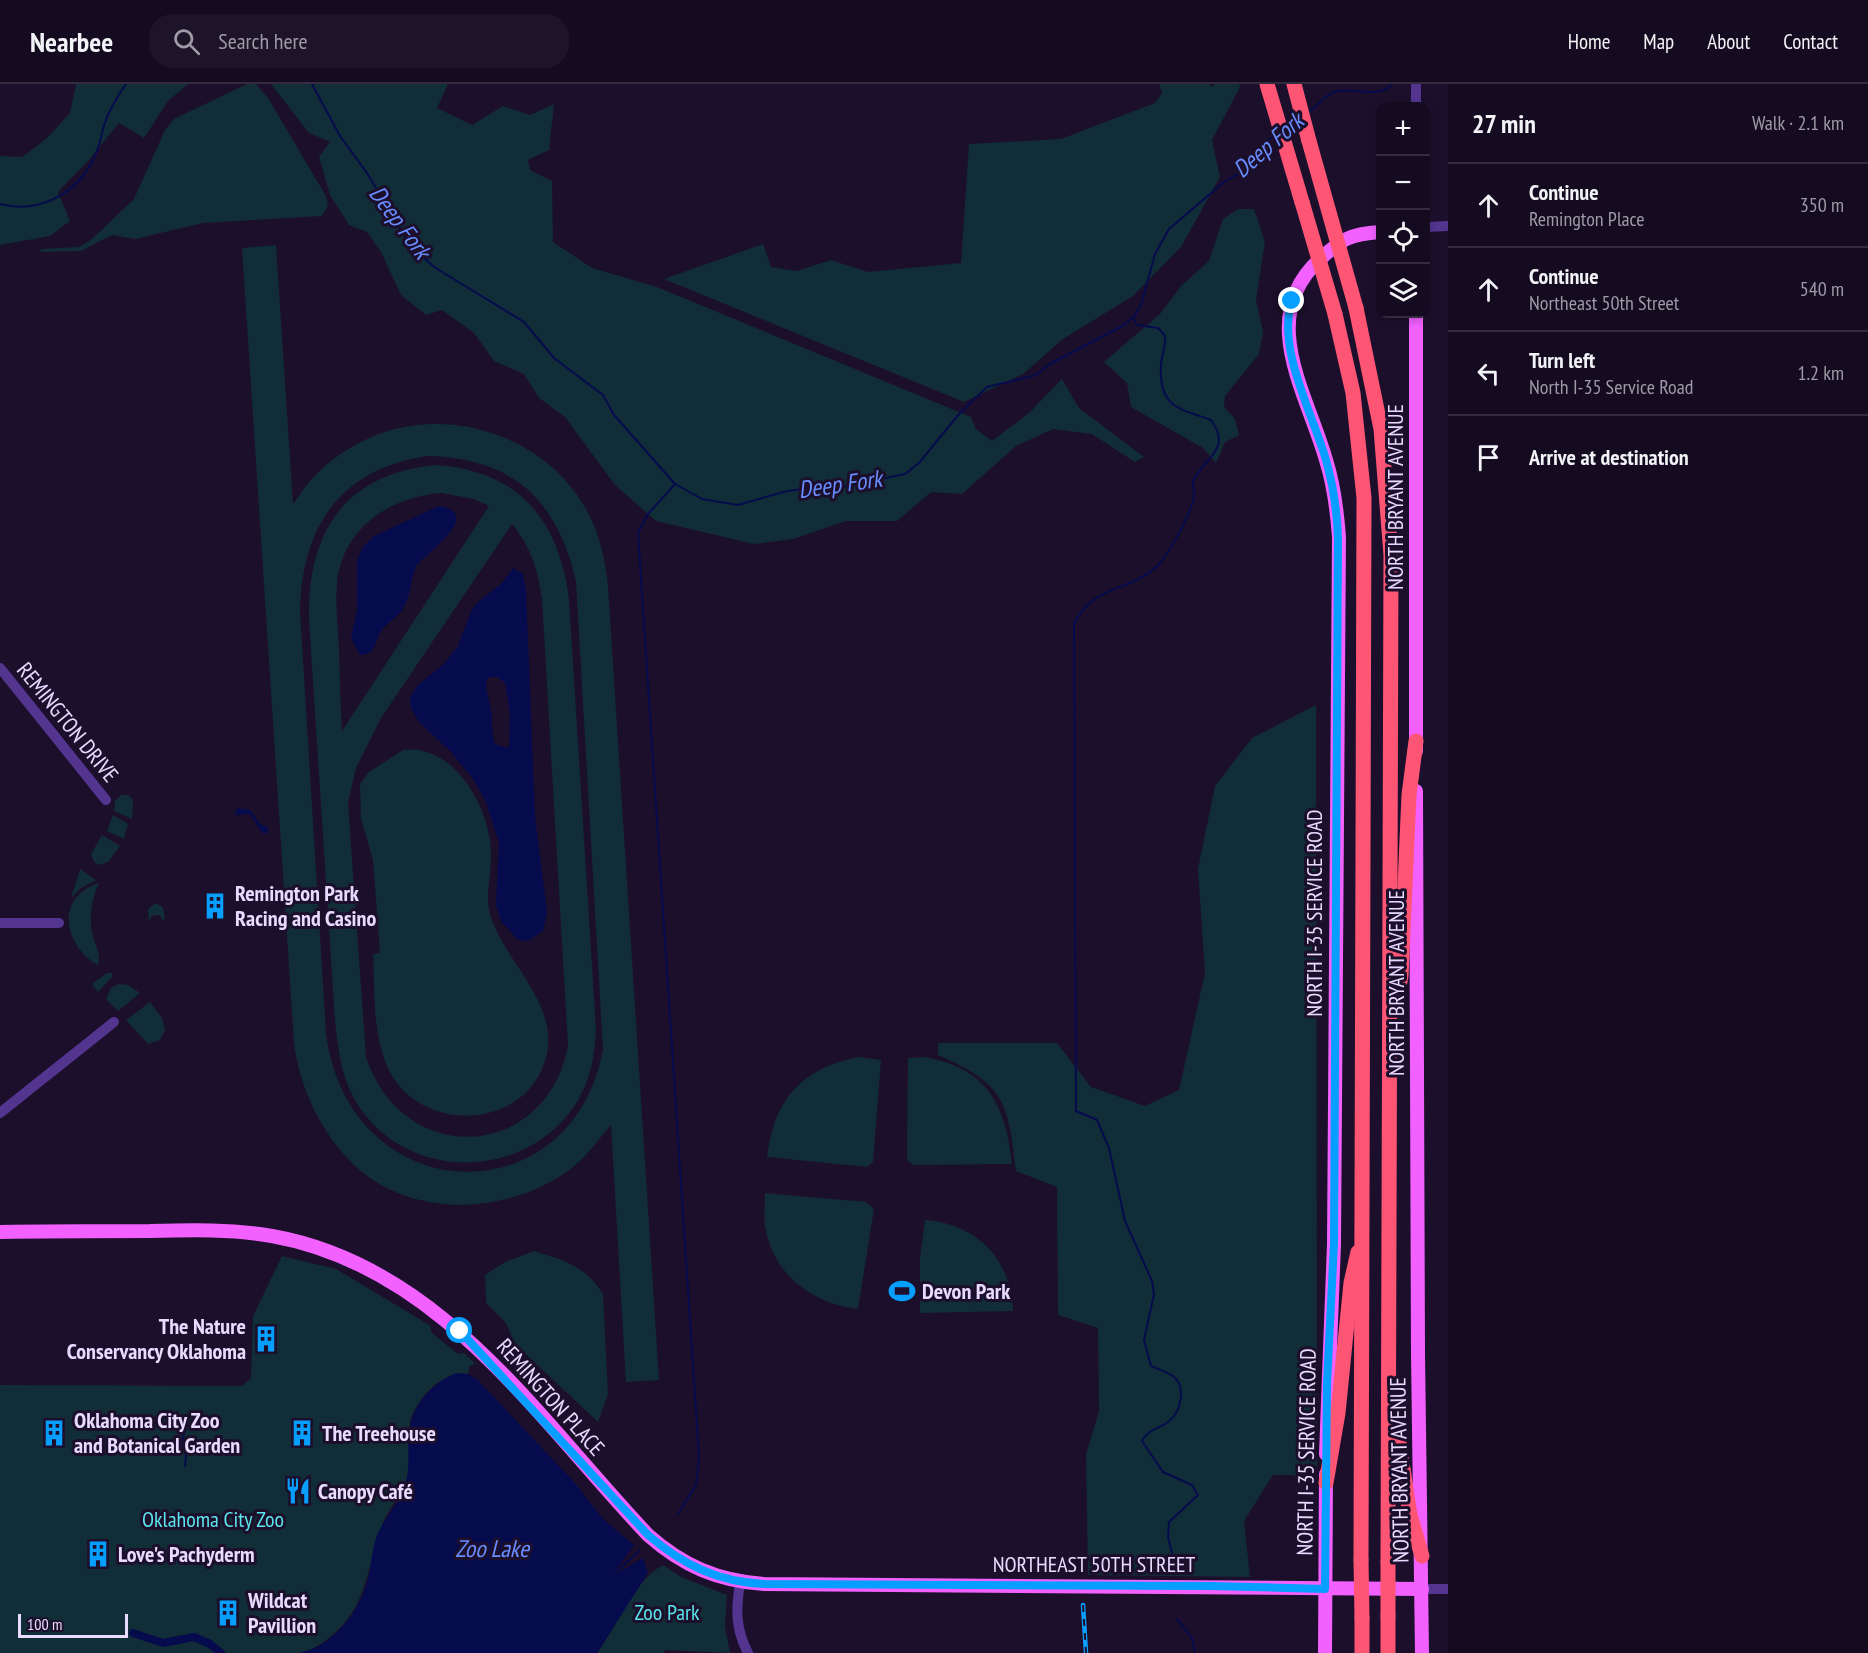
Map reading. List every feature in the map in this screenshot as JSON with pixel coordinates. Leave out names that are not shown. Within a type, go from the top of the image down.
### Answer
[{"type":"highway","points":[[1267,84],[1335,314],[1353,393],[1364,498],[1362,1653]]},
{"type":"highway","points":[[1294,84],[1356,308],[1381,429],[1389,511],[1388,1653]]},
{"type":"highway","points":[[1299,84],[1309,141]]},
{"type":"highway","points":[[1389,1042],[1401,976],[1409,795],[1416,741]]},
{"type":"highway","points":[[1326,1483],[1338,1413],[1351,1283],[1364,1223]]},
{"type":"highway","points":[[1388,1389],[1398,1425],[1410,1515],[1422,1556]]},
{"type":"main road","name":"NORTH I-35 SERVICE ROAD","points":[[1325,1653],[1327,1383],[1334,1244],[1338,537],[1333,485],[1292,358],[1288,315],[1296,290],[1312,266],[1344,239],[1363,232],[1376,232]]},
{"type":"main road","name":"NORTH BRYANT AVENUE","points":[[1416,318],[1418,1354],[1422,1653]]},
{"type":"main road","name":"REMINGTON PLACE","points":[[0,1232],[240,1232],[288,1239],[358,1263],[405,1289],[460,1331],[662,1546],[705,1573],[740,1582]]},
{"type":"main road","name":"NORTHEAST 50TH STREET","points":[[740,1582],[1422,1589]]},
{"type":"street","points":[[1416,84],[1416,102]]},
{"type":"street","points":[[1430,227],[1448,226]]},
{"type":"street","name":"REMINGTON DRIVE","points":[[0,668],[105,800]]},
{"type":"street","points":[[0,923],[58,923]]},
{"type":"street","points":[[0,1113],[114,1022]]},
{"type":"street","points":[[740,1582],[736,1618],[740,1637],[748,1653]]},
{"type":"street","name":"NORTHEAST 50TH STREET","points":[[1422,1589],[1448,1589]]},
{"type":"green space","points":[[76,84],[188,84],[168,101],[144,138],[119,123],[87,162],[58,192],[70,221],[50,236],[0,245],[0,156],[22,157],[46,139],[70,113]]},
{"type":"green space","points":[[247,84],[256,84],[268,98],[326,196],[328,206],[322,216],[203,223],[135,239],[112,235],[81,251],[38,252],[42,249],[79,247],[91,240],[134,199],[165,130],[174,119]]},
{"type":"green space","points":[[271,84],[448,84],[437,108],[472,125],[503,106],[530,115],[554,104],[549,150],[528,160],[530,170],[552,181],[553,242],[592,268],[657,287],[971,417],[976,429],[992,441],[1029,413],[1062,379],[1079,408],[1144,457],[1135,462],[1092,434],[1053,429],[1016,446],[962,494],[931,492],[897,521],[846,521],[793,539],[754,544],[656,521],[615,485],[565,417],[539,398],[524,374],[494,361],[474,333],[442,310],[426,315],[401,295],[381,252],[367,232],[349,225],[330,195],[319,157],[330,142],[309,133]]},
{"type":"green space","points":[[1159,84],[1209,84],[1211,87],[1215,84],[1239,84],[1240,87],[1212,140],[1220,177],[1181,247],[1133,296],[1063,339],[1023,374],[964,402],[664,279],[763,244],[771,267],[797,271],[831,260],[868,272],[961,263],[969,144],[1061,139],[1155,103],[1162,93]]},
{"type":"green space","points":[[1238,209],[1254,209],[1265,242],[1256,300],[1263,332],[1259,354],[1225,396],[1224,407],[1235,419],[1239,435],[1225,442],[1216,463],[1203,448],[1131,407],[1127,383],[1104,362],[1160,314],[1181,286],[1209,261],[1223,219]]},
{"type":"green space","points":[[276,245],[293,504],[320,471],[359,443],[389,431],[420,425],[451,425],[483,430],[512,441],[540,457],[564,478],[589,514],[597,534],[608,586],[659,1380],[626,1382],[611,1125],[580,1161],[546,1184],[522,1195],[496,1201],[443,1204],[393,1191],[355,1166],[341,1151],[318,1118],[302,1081],[294,1043],[242,248]],"holes":[[[428,456],[484,465],[507,475],[527,489],[543,506],[557,528],[568,552],[576,581],[603,1050],[583,1106],[549,1144],[507,1166],[460,1172],[415,1161],[374,1134],[343,1091],[326,1033],[300,611],[302,580],[308,553],[318,528],[332,506],[349,488],[371,474],[397,463]]]},
{"type":"green space","points":[[437,465],[466,469],[491,478],[512,490],[530,505],[545,524],[556,546],[569,600],[596,1029],[592,1063],[581,1095],[560,1124],[533,1145],[502,1157],[469,1162],[436,1159],[405,1148],[377,1128],[355,1100],[346,1081],[335,1021],[309,620],[310,588],[315,560],[324,534],[338,512],[356,494],[378,480],[405,470]],"holes":[[[441,493],[474,499],[489,506],[342,731],[336,600],[341,564],[348,547],[372,519],[387,509],[404,501]],[[512,524],[533,559],[542,599],[568,1046],[555,1084],[532,1112],[504,1130],[473,1137],[440,1133],[410,1119],[384,1093],[366,1057],[348,803],[356,768],[381,718]]]},
{"type":"green space","points":[[1316,705],[1317,1465],[1309,1484],[1299,1485],[1294,1475],[1273,1475],[1244,1521],[1250,1577],[1088,1575],[1086,1454],[1099,1411],[1098,1328],[1058,1315],[1057,1187],[1016,1171],[1010,1127],[999,1097],[977,1075],[938,1055],[938,1043],[1057,1043],[1091,1087],[1145,1106],[1179,1090],[1205,973],[1198,869],[1215,786],[1252,738]]},
{"type":"green space","points":[[403,750],[421,751],[438,757],[466,782],[476,799],[484,817],[491,852],[488,886],[489,911],[500,937],[532,989],[547,1025],[548,1044],[544,1064],[532,1086],[515,1101],[494,1111],[472,1116],[448,1114],[426,1106],[406,1093],[391,1074],[377,1031],[373,954],[380,953],[373,860],[361,819],[360,784],[369,772]]},
{"type":"green space","points":[[121,795],[128,795],[133,800],[132,819],[114,811],[115,801]]},
{"type":"green space","points":[[113,815],[128,824],[124,839],[107,831]]},
{"type":"green space","points":[[102,835],[120,846],[108,862],[99,865],[94,862],[91,854]]},
{"type":"green space","points":[[80,869],[96,880],[81,888],[71,898]]},
{"type":"green space","points":[[99,883],[91,913],[92,932],[99,957],[98,965],[86,957],[77,946],[69,922],[70,910],[75,899],[85,890]]},
{"type":"green space","points":[[156,903],[163,907],[165,919],[162,920],[160,915],[152,916],[149,921],[148,909]]},
{"type":"green space","points":[[107,973],[112,973],[112,977],[98,992],[92,984]]},
{"type":"green space","points":[[119,984],[128,985],[140,993],[118,1011],[106,999],[111,988]]},
{"type":"green space","points":[[150,1002],[162,1018],[165,1030],[160,1040],[148,1044],[126,1020]]},
{"type":"green space","points":[[858,1057],[881,1060],[873,1162],[867,1167],[767,1157],[776,1119],[794,1090],[821,1070],[838,1062]]},
{"type":"green space","points":[[925,1057],[964,1070],[990,1092],[1004,1124],[1012,1164],[913,1165],[907,1160],[908,1058]]},
{"type":"green space","points":[[765,1193],[866,1202],[874,1209],[858,1309],[826,1301],[799,1285],[787,1274],[771,1247],[766,1231]]},
{"type":"green space","points":[[925,1220],[944,1223],[960,1229],[975,1237],[988,1248],[1006,1275],[1013,1311],[920,1313],[920,1258]]},
{"type":"green space","points":[[534,1251],[573,1265],[589,1276],[603,1294],[608,1394],[598,1422],[515,1344],[506,1323],[486,1303],[485,1275],[505,1262]]},
{"type":"green space","name":"Oklahoma City Zoo","points":[[282,1256],[336,1269],[431,1326],[431,1332],[458,1354],[464,1353],[475,1363],[469,1367],[468,1374],[458,1374],[440,1382],[418,1404],[410,1423],[409,1467],[406,1482],[385,1518],[366,1581],[353,1611],[344,1624],[328,1639],[312,1649],[299,1653],[0,1653],[0,1385],[242,1386],[251,1378],[253,1316]]},
{"type":"green space","name":"Zoo Park","points":[[663,1565],[681,1577],[727,1595],[725,1626],[730,1653],[666,1650],[663,1653],[597,1653],[633,1594],[652,1573]]},
{"type":"water","points":[[439,506],[452,510],[456,517],[454,526],[416,567],[404,607],[382,630],[371,651],[360,655],[351,638],[357,610],[357,561],[362,548],[374,536]]},
{"type":"water","points":[[513,568],[523,574],[526,590],[535,817],[547,912],[543,931],[528,941],[518,940],[501,921],[496,904],[499,843],[486,802],[473,779],[451,752],[419,722],[411,708],[410,697],[418,685],[444,664],[458,646],[471,611],[478,602],[502,583]],"holes":[[[490,677],[497,677],[505,683],[510,714],[509,746],[507,748],[495,744],[493,736],[486,681]]]},
{"type":"water","points":[[237,808],[250,810],[260,824],[268,827],[268,833],[262,833],[250,814],[235,815]]},
{"type":"water","name":"Zoo Lake","points":[[456,1373],[468,1374],[478,1380],[574,1482],[603,1519],[634,1545],[611,1577],[643,1558],[648,1573],[597,1653],[299,1653],[323,1643],[334,1635],[352,1615],[359,1603],[368,1579],[376,1538],[404,1490],[410,1429],[414,1414],[428,1393],[441,1381]]},
{"type":"waterway","name":"Deep Fork","points":[[0,204],[14,206],[41,204],[66,192],[76,183],[93,160],[108,114],[126,84]]},
{"type":"waterway","name":"Deep Fork","points":[[312,84],[340,136],[367,173],[411,246],[434,267],[524,322],[554,358],[603,395],[614,415],[675,484],[702,499],[738,505],[783,492],[801,489],[834,489],[905,474],[919,463],[959,414],[987,387],[1036,375],[1050,364],[1124,325],[1135,315],[1141,305],[1155,254],[1169,229],[1224,182],[1251,166],[1265,143],[1275,135]]},
{"type":"waterway","name":"Deep Fork","points":[[1307,113],[1325,97],[1338,91],[1374,92],[1381,91],[1392,84]]},
{"type":"waterway","name":"Deep Fork","points":[[1287,126],[1297,119]]},
{"type":"waterway","points":[[1133,318],[1137,325],[1158,328],[1165,336],[1161,379],[1167,398],[1180,409],[1211,420],[1219,438],[1215,452],[1194,479],[1194,497],[1188,514],[1160,563],[1144,576],[1111,590],[1091,602],[1074,624],[1076,1111],[1097,1120],[1109,1148],[1125,1221],[1152,1281],[1154,1294],[1144,1340],[1151,1366],[1173,1376],[1180,1386],[1181,1399],[1173,1418],[1147,1434],[1142,1441],[1163,1472],[1192,1485],[1198,1495],[1169,1522],[1168,1537],[1172,1553]]},
{"type":"waterway","points":[[675,484],[648,514],[638,533],[699,1456],[696,1485],[678,1514]]},
{"type":"waterway","points":[[185,1466],[186,1455],[182,1444],[186,1423]]},
{"type":"waterway","points":[[611,1577],[639,1551]]},
{"type":"waterway","points":[[1177,1619],[1192,1638],[1195,1653]]},
{"type":"waterway","points":[[133,1633],[163,1643],[194,1637],[210,1644],[221,1653]]},
{"type":"railway","points":[[1083,1605],[1086,1653]]},
{"type":"place","name":"Remington Park Racing and Casino","points":[[215,906]]},
{"type":"place","name":"Devon Park","points":[[902,1291]]},
{"type":"place","name":"The Nature Conservancy Oklahoma","points":[[266,1339]]},
{"type":"place","name":"Oklahoma City Zoo and Botanical Garden","points":[[54,1433]]},
{"type":"place","name":"The Treehouse","points":[[302,1433]]},
{"type":"place","name":"Canopy Café","points":[[298,1491]]},
{"type":"place","name":"Love's Pachyderm","points":[[98,1554]]},
{"type":"place","name":"Wildcat Pavillion","points":[[228,1613]]},
{"type":"route","points":[[460,1331],[648,1535],[675,1557],[717,1577],[765,1584],[1210,1586],[1325,1589],[1327,1383],[1334,1244],[1338,537],[1333,485],[1292,358],[1288,328],[1288,315],[1292,301]]}]
